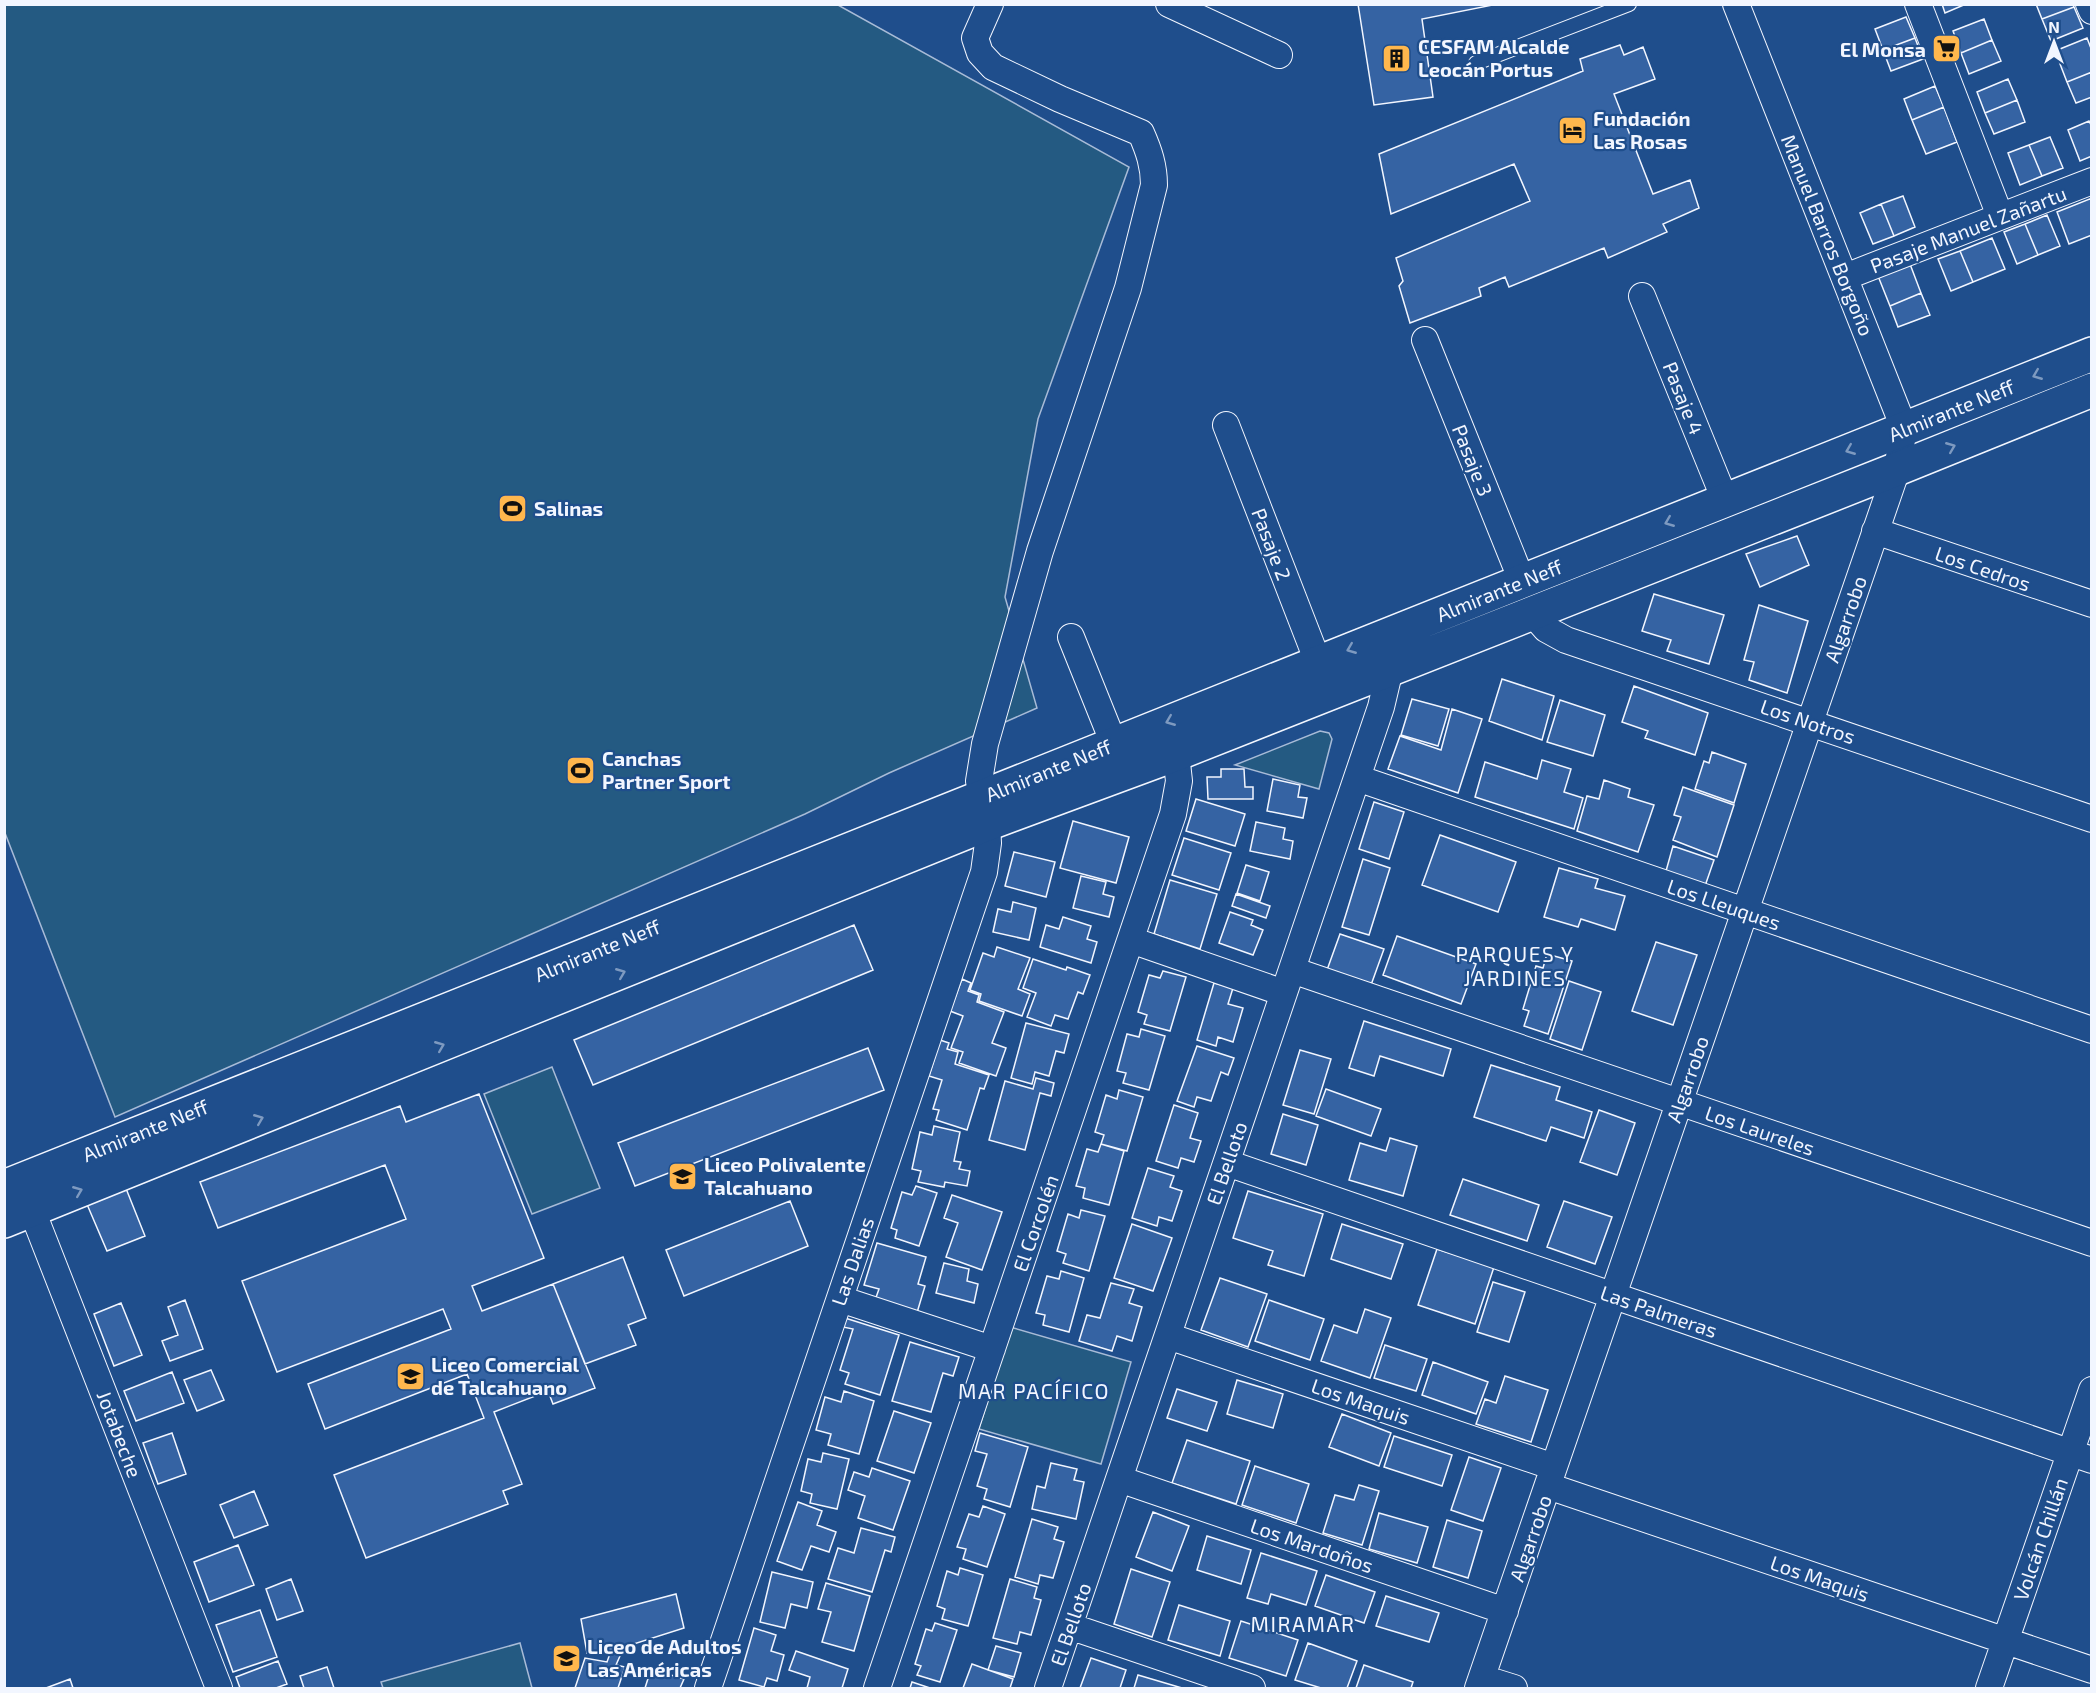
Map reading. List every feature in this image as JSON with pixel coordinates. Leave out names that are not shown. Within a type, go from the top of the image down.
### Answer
[{"type":"street","name":"Las Dalias","points":[[708,1689],[984,872],[988,850],[979,781],[980,765],[1011,647],[1040,551],[1128,288],[1154,185],[1154,168],[1141,133],[1059,99],[993,67],[980,53],[975,38],[990,4]]},
{"type":"street","points":[[1169,4],[1279,55]]},
{"type":"street","name":"Manuel Barros Borgoño","points":[[1736,4],[1904,428]]},
{"type":"street","points":[[1918,4],[2000,216]]},
{"type":"street","points":[[2089,4],[2091,11]]},
{"type":"street","name":"Pasaje Manuel Zañartu","points":[[1845,278],[2091,181]]},
{"type":"street","name":"Pasaje 4","points":[[1642,296],[1725,500]]},
{"type":"street","name":"Pasaje 3","points":[[1425,340],[1522,581]]},
{"type":"street","name":"Almirante Neff","points":[[15,1200],[984,810],[1114,744],[2091,354]]},
{"type":"street","name":"Almirante Neff","points":[[984,810],[1176,754],[2090,391]]},
{"type":"street","name":"Pasaje 2","points":[[1226,425],[1317,663]]},
{"type":"street","points":[[1897,469],[1904,428]]},
{"type":"street","name":"Algarrobo","points":[[1480,1683],[1897,469]]},
{"type":"street","name":"Los Cedros","points":[[1875,531],[2091,604]]},
{"type":"street","name":"Los Notros","points":[[1532,613],[1546,629],[1566,640],[2091,819]]},
{"type":"street","points":[[1071,637],[1114,744]]},
{"type":"street","points":[[1380,637],[1390,669]]},
{"type":"street","name":"El Belloto","points":[[1048,1689],[1381,707],[1390,669]]},
{"type":"street","name":"El Corcolén","points":[[877,1689],[1173,814],[1179,781],[1176,754]]},
{"type":"street","name":"Los Lleuques","points":[[1357,778],[2091,1030]]},
{"type":"street","name":"Los Laureles","points":[[1131,940],[1288,982],[1679,1102],[2091,1243]]},
{"type":"street","name":"Las Palmeras","points":[[1227,1163],[2081,1456]]},
{"type":"street","name":"Jotabeche","points":[[15,1200],[219,1689]]},
{"type":"street","points":[[840,1299],[992,1348]]},
{"type":"street","name":"Los Maquis","points":[[1168,1336],[2091,1671]]},
{"type":"street","name":"Volcán Chillán","points":[[1989,1689],[2006,1641],[2081,1456],[2091,1390]]},
{"type":"street","name":"Los Mardoños","points":[[1119,1479],[1505,1611]]},
{"type":"street","points":[[1070,1626],[1252,1689]]},
{"type":"street","points":[[1480,1683],[1514,1689]]},
{"type":"lane","points":[[1476,63],[1629,4]]},
{"type":"shaded area","name":"Salinas","points":[[4,5],[838,5],[1129,167],[1038,419],[1005,597],[1037,708],[889,773],[805,814],[115,1117],[5,833]]},
{"type":"shaded area","points":[[1320,731],[1329,733],[1332,739],[1319,789],[1235,765]]},
{"type":"shaded area","points":[[552,1067],[600,1188],[532,1214],[484,1094]]},
{"type":"shaded area","points":[[1010,1327],[1131,1362],[1101,1464],[979,1429]]},
{"type":"shaded area","points":[[520,1643],[532,1688],[383,1688],[381,1682]]},
{"type":"building","name":"CESFAM Alcalde Leocán Portus","points":[[1358,4],[1493,5],[1422,19],[1433,97],[1374,105]]},
{"type":"building","points":[[1942,4],[1966,4],[1945,13]]},
{"type":"building","points":[[2036,4],[2073,4],[2074,7],[2042,19]]},
{"type":"building","points":[[2074,7],[2083,28],[2051,41],[2042,19]]},
{"type":"building","points":[[1906,17],[1915,38],[1883,50],[1875,29]]},
{"type":"building","points":[[1984,19],[1992,40],[1961,53],[1953,31]]},
{"type":"building","points":[[1915,38],[1923,59],[1891,71],[1883,50]]},
{"type":"building","points":[[2087,38],[2092,51],[2092,72],[2067,82],[2055,51]]},
{"type":"building","points":[[1992,40],[2001,61],[1969,74],[1961,53]]},
{"type":"building","points":[[1620,45],[1624,55],[1643,47],[1655,79],[1614,94],[1653,194],[1690,180],[1699,208],[1663,224],[1667,232],[1608,258],[1604,248],[1509,287],[1505,277],[1479,288],[1481,296],[1410,323],[1399,286],[1403,281],[1396,258],[1530,201],[1514,164],[1391,214],[1379,154],[1583,71],[1580,59]]},
{"type":"building","points":[[2092,72],[2092,97],[2076,103],[2067,82]]},
{"type":"building","points":[[2008,79],[2017,100],[1985,113],[1977,92]]},
{"type":"building","points":[[1935,86],[1944,107],[1912,120],[1904,99]]},
{"type":"building","points":[[2017,100],[2025,122],[1994,134],[1985,113]]},
{"type":"building","points":[[1944,107],[1957,142],[1926,154],[1912,120]]},
{"type":"building","points":[[2089,121],[2092,127],[2092,156],[2080,161],[2068,130]]},
{"type":"building","points":[[2050,137],[2063,168],[2042,176],[2029,145]]},
{"type":"building","points":[[2029,145],[2042,176],[2020,185],[2008,153]]},
{"type":"building","points":[[1903,196],[1915,227],[1894,236],[1881,204]]},
{"type":"building","points":[[2092,198],[2092,235],[2069,244],[2057,212]]},
{"type":"building","points":[[1881,204],[1894,236],[1873,244],[1860,213]]},
{"type":"building","points":[[2047,215],[2060,246],[2038,255],[2025,224]]},
{"type":"building","points":[[2025,224],[2038,255],[2017,264],[2004,232]]},
{"type":"building","points":[[1992,238],[2005,269],[1973,282],[1960,251]]},
{"type":"building","points":[[1960,251],[1973,282],[1951,291],[1938,259]]},
{"type":"building","points":[[1910,264],[1921,293],[1890,306],[1878,276]]},
{"type":"building","points":[[1921,293],[1930,315],[1898,327],[1890,306]]},
{"type":"building","points":[[1797,536],[1809,565],[1760,587],[1746,554]]},
{"type":"building","points":[[1654,594],[1724,615],[1709,664],[1667,651],[1671,640],[1642,631]]},
{"type":"building","points":[[1759,605],[1808,621],[1787,693],[1749,680],[1754,662],[1744,660]]},
{"type":"building","points":[[1502,679],[1554,696],[1542,740],[1489,721]]},
{"type":"building","points":[[1634,686],[1708,713],[1695,755],[1645,738],[1648,731],[1622,722]]},
{"type":"building","points":[[1412,699],[1449,709],[1438,746],[1401,735]]},
{"type":"building","points":[[1560,700],[1605,715],[1593,756],[1547,742]]},
{"type":"building","points":[[1452,709],[1482,719],[1458,793],[1388,769],[1400,736],[1441,750]]},
{"type":"building","points":[[1712,752],[1746,764],[1734,803],[1695,789],[1704,761],[1709,763]]},
{"type":"building","points":[[1542,760],[1571,769],[1564,792],[1583,798],[1574,829],[1475,797],[1485,762],[1537,779]]},
{"type":"building","points":[[1221,769],[1244,769],[1245,787],[1253,787],[1253,799],[1208,799],[1207,777],[1221,777]]},
{"type":"building","points":[[1273,779],[1300,785],[1298,797],[1307,798],[1303,818],[1267,811]]},
{"type":"building","points":[[1604,780],[1630,789],[1628,797],[1654,805],[1638,852],[1577,831],[1587,796],[1599,799]]},
{"type":"building","points":[[1683,787],[1734,805],[1717,857],[1673,840],[1681,817],[1674,815]]},
{"type":"building","points":[[1196,799],[1245,814],[1235,846],[1186,831]]},
{"type":"building","points":[[1374,802],[1404,812],[1389,859],[1359,849]]},
{"type":"building","points":[[1073,821],[1129,837],[1116,883],[1060,868]]},
{"type":"building","points":[[1256,822],[1285,828],[1283,839],[1293,841],[1290,859],[1250,851]]},
{"type":"building","points":[[1440,835],[1516,862],[1498,912],[1422,885]]},
{"type":"building","points":[[1184,838],[1231,853],[1219,890],[1172,875]]},
{"type":"building","points":[[1673,846],[1714,860],[1705,886],[1666,871]]},
{"type":"building","points":[[1014,852],[1055,862],[1046,897],[1005,886]]},
{"type":"building","points":[[1363,859],[1390,868],[1369,935],[1342,927]]},
{"type":"building","points":[[1246,865],[1269,872],[1260,901],[1237,893]]},
{"type":"building","points":[[1559,868],[1598,879],[1595,888],[1625,896],[1615,930],[1581,919],[1578,927],[1544,917]]},
{"type":"building","points":[[1081,876],[1106,882],[1103,894],[1114,897],[1109,917],[1073,908]]},
{"type":"building","points":[[1170,880],[1217,894],[1200,949],[1154,934]]},
{"type":"building","points":[[1236,894],[1270,906],[1266,918],[1232,906]]},
{"type":"building","points":[[1013,902],[1036,908],[1029,940],[993,932],[998,909],[1011,912]]},
{"type":"building","points":[[1230,912],[1253,920],[1251,925],[1263,930],[1253,955],[1219,943]]},
{"type":"building","points":[[1063,917],[1091,926],[1087,939],[1097,942],[1091,963],[1040,947],[1046,925],[1059,929]]},
{"type":"building","points":[[854,925],[873,970],[593,1085],[574,1040]]},
{"type":"building","points":[[1340,934],[1384,949],[1371,985],[1327,970]]},
{"type":"building","points":[[1397,936],[1476,964],[1461,1004],[1383,975]]},
{"type":"building","points":[[1656,942],[1697,955],[1673,1025],[1632,1011]]},
{"type":"building","points":[[997,947],[1030,958],[1018,989],[1030,994],[1022,1016],[979,1001],[981,994],[970,990],[983,953],[994,957]]},
{"type":"building","points":[[1547,954],[1572,961],[1548,1034],[1524,1026],[1529,1011],[1523,1009],[1536,966],[1543,968]]},
{"type":"building","points":[[1033,959],[1090,975],[1083,994],[1078,992],[1068,1019],[1055,1015],[1051,1026],[1027,1017],[1036,993],[1023,988]]},
{"type":"building","points":[[1163,971],[1186,977],[1170,1031],[1144,1024],[1147,1015],[1138,1012],[1149,975],[1160,978]]},
{"type":"building","points":[[962,979],[971,983],[968,991],[979,995],[977,1002],[1004,1012],[992,1043],[1006,1048],[996,1076],[959,1063],[963,1052],[951,1048],[963,1016],[950,1011]]},
{"type":"building","points":[[1569,981],[1601,992],[1582,1050],[1550,1039]]},
{"type":"building","points":[[1214,983],[1233,988],[1228,1004],[1243,1008],[1233,1042],[1218,1037],[1216,1046],[1197,1040]]},
{"type":"building","points":[[1364,1021],[1451,1049],[1443,1076],[1380,1056],[1374,1076],[1349,1068]]},
{"type":"building","points":[[1026,1023],[1069,1034],[1064,1053],[1056,1051],[1049,1076],[1035,1072],[1032,1084],[1011,1078]]},
{"type":"building","points":[[1141,1029],[1165,1036],[1149,1090],[1123,1083],[1126,1073],[1117,1071],[1127,1034],[1139,1037]]},
{"type":"building","points":[[940,1040],[949,1043],[947,1049],[958,1052],[955,1064],[989,1075],[984,1089],[980,1088],[967,1130],[936,1120],[939,1110],[933,1109],[942,1080],[929,1076]]},
{"type":"building","points":[[1197,1046],[1234,1058],[1228,1075],[1221,1072],[1211,1101],[1197,1097],[1194,1107],[1177,1101]]},
{"type":"building","points":[[868,1048],[884,1090],[635,1186],[618,1143]]},
{"type":"building","points":[[1300,1050],[1331,1059],[1314,1114],[1283,1105]]},
{"type":"building","points":[[1491,1065],[1560,1087],[1556,1100],[1592,1112],[1584,1138],[1551,1127],[1546,1141],[1474,1117]]},
{"type":"building","points":[[1036,1078],[1054,1083],[1051,1096],[1040,1093],[1025,1150],[989,1140],[1005,1081],[1033,1089]]},
{"type":"building","points":[[1326,1089],[1381,1109],[1371,1136],[1316,1116]]},
{"type":"building","points":[[1119,1090],[1143,1097],[1127,1151],[1101,1144],[1104,1135],[1095,1132],[1106,1095],[1117,1099]]},
{"type":"building","points":[[479,1094],[544,1258],[472,1286],[482,1311],[553,1284],[595,1388],[553,1404],[548,1391],[494,1412],[522,1484],[503,1491],[508,1504],[366,1558],[334,1475],[484,1418],[467,1374],[325,1429],[308,1384],[451,1329],[443,1309],[277,1372],[242,1281],[406,1219],[385,1165],[218,1228],[200,1182],[400,1106],[406,1122]]},
{"type":"building","points":[[1174,1105],[1198,1113],[1190,1138],[1201,1141],[1194,1162],[1181,1158],[1178,1168],[1156,1161]]},
{"type":"building","points":[[1599,1110],[1635,1123],[1617,1175],[1580,1162]]},
{"type":"building","points":[[1283,1114],[1318,1125],[1306,1165],[1271,1154]]},
{"type":"building","points":[[934,1126],[960,1132],[954,1161],[961,1162],[959,1169],[970,1171],[967,1186],[945,1182],[944,1187],[918,1182],[921,1171],[912,1169],[920,1132],[932,1135]]},
{"type":"building","points":[[1390,1138],[1417,1146],[1403,1196],[1349,1180],[1360,1143],[1386,1151]]},
{"type":"building","points":[[1101,1144],[1124,1151],[1109,1205],[1083,1198],[1085,1188],[1076,1186],[1087,1149],[1098,1152]]},
{"type":"building","points":[[1148,1168],[1174,1176],[1170,1187],[1182,1191],[1172,1221],[1159,1217],[1157,1226],[1132,1218]]},
{"type":"building","points":[[1463,1179],[1539,1205],[1527,1241],[1450,1215]]},
{"type":"building","points":[[125,1186],[145,1236],[107,1251],[86,1202]]},
{"type":"building","points":[[916,1186],[937,1193],[919,1246],[895,1238],[897,1230],[891,1228],[902,1192],[912,1195]]},
{"type":"building","points":[[1248,1191],[1323,1214],[1304,1276],[1268,1265],[1273,1251],[1233,1238]]},
{"type":"building","points":[[952,1195],[1002,1212],[982,1270],[946,1257],[958,1223],[944,1218]]},
{"type":"building","points":[[790,1201],[808,1246],[684,1296],[666,1250]]},
{"type":"building","points":[[1564,1201],[1612,1217],[1595,1264],[1547,1247]]},
{"type":"building","points":[[1081,1210],[1105,1216],[1089,1271],[1063,1263],[1066,1254],[1057,1251],[1068,1214],[1079,1218]]},
{"type":"building","points":[[1132,1224],[1172,1238],[1153,1291],[1114,1278]]},
{"type":"building","points":[[1342,1224],[1403,1244],[1391,1279],[1331,1259]]},
{"type":"building","points":[[877,1243],[926,1257],[918,1284],[925,1286],[916,1316],[874,1303],[879,1289],[864,1285]]},
{"type":"building","points":[[1437,1249],[1494,1267],[1475,1324],[1418,1305]]},
{"type":"building","points":[[623,1257],[646,1318],[628,1325],[636,1345],[585,1364],[553,1284]]},
{"type":"building","points":[[944,1263],[969,1269],[967,1281],[978,1284],[974,1303],[936,1293]]},
{"type":"building","points":[[1061,1271],[1084,1278],[1069,1332],[1043,1325],[1045,1315],[1036,1313],[1047,1276],[1059,1279]]},
{"type":"building","points":[[1220,1278],[1267,1294],[1248,1347],[1201,1330]]},
{"type":"building","points":[[1493,1282],[1525,1292],[1509,1342],[1477,1332]]},
{"type":"building","points":[[1111,1283],[1134,1289],[1129,1303],[1142,1307],[1132,1341],[1117,1336],[1112,1351],[1079,1341],[1087,1315],[1100,1318]]},
{"type":"building","points":[[185,1300],[203,1349],[170,1361],[162,1341],[178,1335],[168,1307]]},
{"type":"building","points":[[1269,1300],[1324,1319],[1310,1360],[1255,1341]]},
{"type":"building","points":[[121,1303],[142,1355],[114,1366],[94,1314]]},
{"type":"building","points":[[1365,1309],[1391,1318],[1370,1378],[1321,1361],[1334,1325],[1357,1333]]},
{"type":"building","points":[[845,1318],[899,1335],[880,1395],[845,1384],[849,1373],[840,1370],[853,1329],[843,1327]]},
{"type":"building","points":[[910,1342],[959,1357],[953,1376],[943,1373],[931,1412],[892,1401]]},
{"type":"building","points":[[1385,1345],[1427,1359],[1416,1391],[1374,1378]]},
{"type":"building","points":[[1433,1362],[1488,1382],[1476,1414],[1422,1395]]},
{"type":"building","points":[[211,1370],[224,1400],[197,1411],[184,1380]]},
{"type":"building","points":[[172,1372],[184,1403],[136,1421],[124,1391]]},
{"type":"building","points":[[1505,1376],[1548,1390],[1531,1442],[1476,1424],[1485,1399],[1496,1403]]},
{"type":"building","points":[[1237,1380],[1283,1394],[1273,1428],[1227,1414]]},
{"type":"building","points":[[1177,1389],[1217,1402],[1207,1431],[1167,1418]]},
{"type":"building","points":[[844,1391],[874,1401],[859,1454],[828,1445],[831,1434],[816,1430],[825,1397],[841,1402]]},
{"type":"building","points":[[894,1411],[931,1423],[914,1473],[877,1461]]},
{"type":"building","points":[[1342,1414],[1391,1433],[1379,1466],[1329,1447]]},
{"type":"building","points":[[172,1433],[186,1474],[158,1484],[143,1443]]},
{"type":"building","points":[[980,1433],[1028,1447],[1010,1507],[984,1499],[987,1489],[977,1486],[987,1454],[975,1451]]},
{"type":"building","points":[[1394,1436],[1452,1455],[1442,1486],[1384,1467]]},
{"type":"building","points":[[1187,1440],[1250,1461],[1236,1504],[1172,1483]]},
{"type":"building","points":[[823,1453],[849,1459],[837,1509],[810,1503],[812,1494],[801,1491],[808,1459],[821,1462]]},
{"type":"building","points":[[1469,1457],[1501,1468],[1483,1521],[1451,1510]]},
{"type":"building","points":[[1051,1463],[1077,1469],[1074,1480],[1084,1482],[1076,1519],[1032,1509],[1037,1486],[1045,1488]]},
{"type":"building","points":[[1255,1466],[1309,1484],[1296,1523],[1242,1505]]},
{"type":"building","points":[[872,1468],[910,1481],[893,1530],[858,1518],[865,1496],[848,1490],[854,1472],[869,1477]]},
{"type":"building","points":[[1359,1485],[1379,1491],[1362,1545],[1323,1533],[1335,1495],[1354,1500]]},
{"type":"building","points":[[254,1491],[268,1525],[234,1538],[220,1505]]},
{"type":"building","points":[[798,1502],[822,1511],[817,1525],[836,1532],[829,1552],[811,1546],[802,1570],[777,1561]]},
{"type":"building","points":[[983,1506],[1005,1514],[987,1567],[963,1559],[966,1549],[957,1547],[969,1514],[979,1517]]},
{"type":"building","points":[[1153,1512],[1189,1526],[1172,1571],[1136,1557]]},
{"type":"building","points":[[1379,1513],[1428,1527],[1417,1563],[1369,1549]]},
{"type":"building","points":[[1032,1519],[1058,1527],[1054,1539],[1064,1542],[1053,1578],[1040,1575],[1038,1584],[1015,1577]]},
{"type":"building","points":[[1447,1520],[1482,1531],[1468,1578],[1433,1567]]},
{"type":"building","points":[[861,1528],[895,1537],[891,1552],[885,1550],[872,1592],[828,1579],[838,1548],[854,1553]]},
{"type":"building","points":[[1207,1536],[1251,1550],[1241,1584],[1197,1570]]},
{"type":"building","points":[[238,1545],[254,1585],[209,1602],[194,1562]]},
{"type":"building","points":[[1261,1553],[1317,1571],[1306,1605],[1271,1594],[1268,1604],[1247,1598]]},
{"type":"building","points":[[960,1568],[983,1575],[968,1626],[942,1619],[945,1609],[937,1606],[947,1571],[958,1575]]},
{"type":"building","points":[[1131,1569],[1170,1582],[1152,1637],[1114,1624]]},
{"type":"building","points":[[772,1572],[813,1582],[807,1608],[791,1604],[785,1628],[760,1622]]},
{"type":"building","points":[[1326,1575],[1375,1592],[1364,1623],[1315,1606]]},
{"type":"building","points":[[291,1579],[303,1611],[277,1620],[266,1589]]},
{"type":"building","points":[[1010,1579],[1037,1587],[1034,1598],[1041,1600],[1031,1635],[1020,1632],[1017,1644],[993,1638]]},
{"type":"building","points":[[826,1583],[870,1596],[854,1651],[822,1642],[831,1612],[818,1609]]},
{"type":"building","points":[[676,1594],[684,1628],[624,1647],[616,1665],[625,1667],[618,1688],[575,1688],[585,1658],[607,1662],[612,1648],[587,1653],[581,1619]]},
{"type":"building","points":[[1386,1596],[1439,1613],[1429,1642],[1376,1626]]},
{"type":"building","points":[[1179,1605],[1230,1621],[1220,1656],[1168,1640]]},
{"type":"building","points":[[260,1610],[277,1657],[233,1672],[216,1625]]},
{"type":"building","points":[[1241,1621],[1298,1640],[1286,1676],[1229,1658]]},
{"type":"building","points":[[935,1623],[957,1630],[940,1682],[917,1675],[921,1666],[915,1664],[926,1629],[932,1631]]},
{"type":"building","points":[[754,1628],[776,1635],[771,1651],[784,1655],[777,1681],[767,1678],[764,1687],[739,1680]]},
{"type":"building","points":[[1308,1643],[1357,1661],[1347,1688],[1321,1688],[1295,1680]]},
{"type":"building","points":[[996,1646],[1021,1653],[1014,1677],[988,1670]]},
{"type":"building","points":[[796,1651],[848,1669],[842,1688],[807,1688],[810,1677],[789,1670]]},
{"type":"building","points":[[1091,1658],[1126,1670],[1120,1688],[1080,1688]]},
{"type":"building","points":[[278,1661],[287,1684],[276,1688],[240,1688],[236,1677]]},
{"type":"building","points":[[972,1664],[1013,1679],[1010,1688],[963,1688]]},
{"type":"building","points":[[1364,1665],[1413,1682],[1411,1688],[1356,1688]]},
{"type":"building","points":[[327,1667],[334,1688],[304,1688],[300,1676]]},
{"type":"building","points":[[651,1669],[684,1679],[680,1688],[645,1688]]},
{"type":"building","points":[[1138,1675],[1182,1688],[1134,1688]]},
{"type":"building","points":[[70,1679],[73,1688],[46,1688]]},
{"type":"building","points":[[912,1682],[930,1688],[910,1688]]},
{"type":"place","name":"El Monsa","points":[[1947,49]]},
{"type":"place","name":"CESFAM Alcalde Leocán Portus","points":[[1397,58]]},
{"type":"place","name":"Fundación Las Rosas","points":[[1572,130]]},
{"type":"place","name":"Salinas","points":[[513,508]]},
{"type":"place","name":"Canchas Partner Sport","points":[[581,770]]},
{"type":"place","name":"Liceo Polivalente Talcahuano","points":[[683,1176]]},
{"type":"place","name":"Liceo Comercial de Talcahuano","points":[[410,1376]]},
{"type":"place","name":"Liceo de Adultos Las Américas","points":[[566,1658]]},
{"type":"district","name":"PARQUES Y JARDINES","points":[[1515,965]]},
{"type":"district","name":"MAR PACÍFICO","points":[[1034,1390]]},
{"type":"district","name":"MIRAMAR","points":[[1303,1623]]}]
